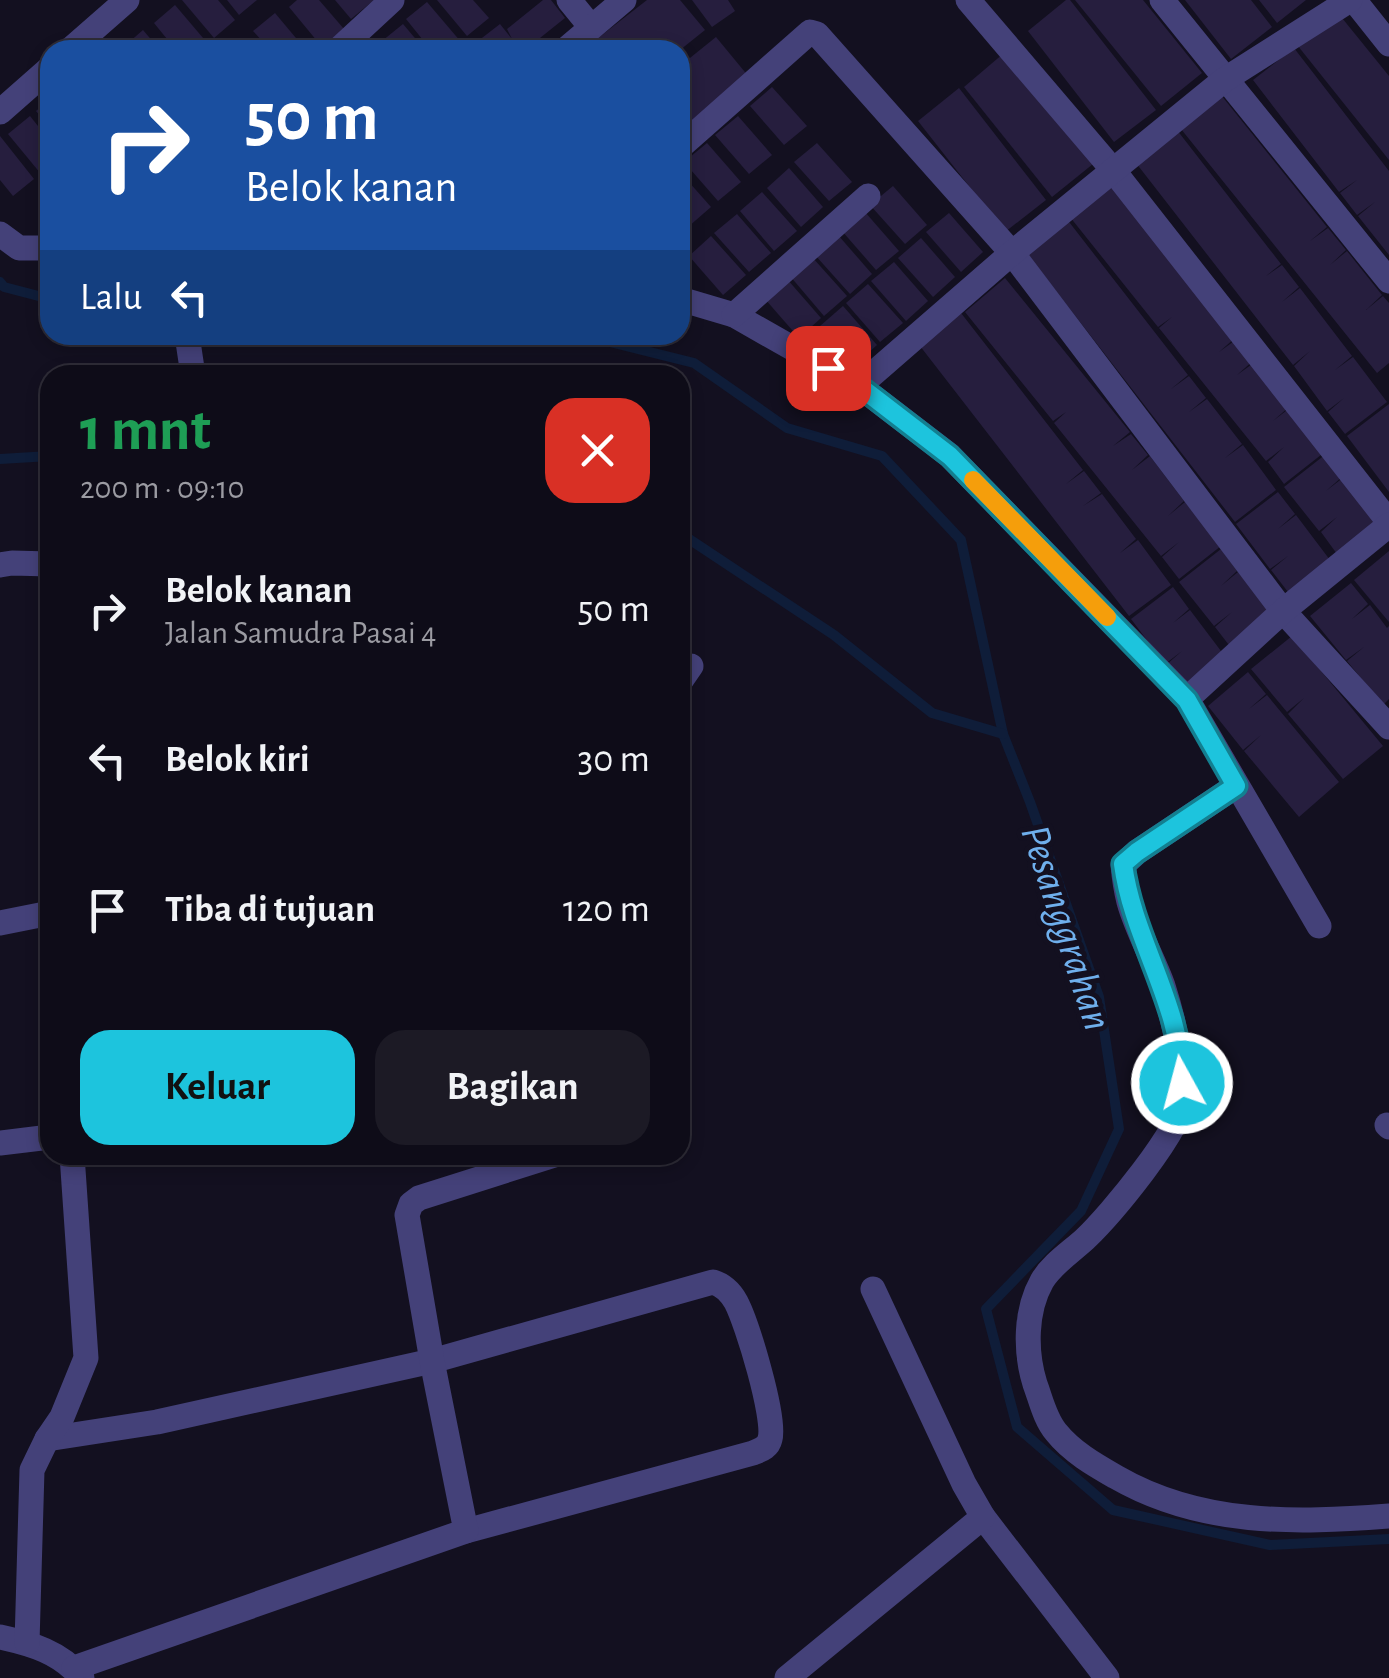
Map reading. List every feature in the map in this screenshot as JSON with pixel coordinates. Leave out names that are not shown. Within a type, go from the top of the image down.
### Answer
[{"type":"street","points":[[81,40],[126,0]]},
{"type":"street","points":[[349,40],[392,0]]},
{"type":"street","points":[[569,0],[591,28]]},
{"type":"street","points":[[577,40],[624,0]]},
{"type":"street","points":[[968,0],[1112,170],[1389,524],[1283,612],[1187,700]]},
{"type":"street","points":[[1162,0],[1389,281]]},
{"type":"street","points":[[859,386],[1012,253],[1224,80],[1352,0],[1389,44]]},
{"type":"street","points":[[690,138],[814,32],[1012,253],[1283,612],[1389,727]]},
{"type":"street","points":[[0,112],[40,77]]},
{"type":"street","points":[[734,315],[868,196]]},
{"type":"street","points":[[0,234],[19,248],[40,248]]},
{"type":"street","points":[[690,301],[734,315],[859,386],[950,456],[1187,700],[1319,926]]},
{"type":"street","points":[[0,565],[40,564]]},
{"type":"street","points":[[1236,786],[1123,864],[1128,901],[1163,988],[1179,1045],[1184,1099],[1162,1142],[1119,1202],[1042,1280],[1030,1314],[1030,1368],[1047,1418],[1057,1434],[1081,1456],[1135,1488],[1228,1516],[1284,1521],[1389,1516]]},
{"type":"street","points":[[0,922],[40,916]]},
{"type":"street","points":[[0,1143],[40,1138]]},
{"type":"street","points":[[27,1643],[32,1470],[62,1417],[86,1358],[73,1165]]},
{"type":"street","points":[[466,1531],[407,1215],[411,1204],[419,1198],[523,1165]]},
{"type":"street","points":[[0,1637],[48,1650],[78,1673],[466,1531],[753,1453],[771,1438],[767,1396],[736,1301],[718,1282],[432,1360],[158,1422],[47,1439]]},
{"type":"street","points":[[874,1289],[983,1517],[1107,1678]]},
{"type":"street","points":[[787,1678],[983,1517]]},
{"type":"building","points":[[182,0],[218,0],[235,20],[214,38]]},
{"type":"building","points":[[227,0],[257,0],[239,15]]},
{"type":"building","points":[[297,0],[319,0],[344,29],[331,40],[316,40],[289,7]]},
{"type":"building","points":[[335,0],[374,0],[351,19]]},
{"type":"building","points":[[437,0],[473,0],[489,18],[467,36]]},
{"type":"building","points":[[543,0],[551,0],[565,18],[538,40],[479,40],[500,24],[512,39],[507,29]]},
{"type":"building","points":[[647,0],[680,0],[705,30],[690,42],[596,40]]},
{"type":"building","points":[[692,0],[728,0],[735,11],[712,27]]},
{"type":"building","points":[[1070,0],[1156,110],[1114,142],[1028,31]]},
{"type":"building","points":[[1075,0],[1143,0],[1202,73],[1161,106]]},
{"type":"building","points":[[1185,0],[1251,0],[1272,27],[1231,59]]},
{"type":"building","points":[[1259,0],[1306,0],[1277,23]]},
{"type":"building","points":[[427,2],[459,40],[423,40],[406,19]]},
{"type":"building","points":[[175,5],[205,40],[168,40],[154,23]]},
{"type":"building","points":[[275,13],[298,40],[261,40],[253,31]]},
{"type":"building","points":[[1338,13],[1389,76],[1389,160],[1298,46]]},
{"type":"building","points":[[403,24],[417,40],[383,40]]},
{"type":"building","points":[[143,30],[152,40],[132,40]]},
{"type":"building","points":[[716,37],[749,77],[690,126],[690,58]]},
{"type":"building","points":[[1294,48],[1389,171],[1389,255],[1358,216],[1375,202],[1357,215],[1340,193],[1357,180],[1339,192],[1253,80]]},
{"type":"building","points":[[1004,53],[1093,164],[1052,197],[964,87]]},
{"type":"building","points":[[772,87],[807,126],[784,145],[750,106]]},
{"type":"building","points":[[959,88],[1046,200],[1005,232],[918,121]]},
{"type":"building","points":[[1221,95],[1327,227],[1310,241],[1328,228],[1346,250],[1330,265],[1347,251],[1382,295],[1366,310],[1383,296],[1389,303],[1389,363],[1377,373],[1181,129]]},
{"type":"building","points":[[30,116],[40,128],[40,173],[8,134]]},
{"type":"building","points":[[738,116],[772,155],[749,174],[715,135]]},
{"type":"building","points":[[1177,130],[1281,264],[1266,276],[1282,265],[1299,287],[1282,302],[1300,288],[1352,356],[1335,370],[1353,357],[1387,402],[1345,434],[1328,412],[1344,398],[1327,411],[1294,366],[1310,351],[1293,365],[1136,163]]},
{"type":"building","points":[[0,136],[34,179],[13,196],[0,180]]},
{"type":"building","points":[[707,143],[741,182],[718,201],[690,169],[690,157]]},
{"type":"building","points":[[817,143],[852,182],[829,201],[794,162]]},
{"type":"building","points":[[789,168],[823,207],[801,227],[767,188]]},
{"type":"building","points":[[690,183],[711,207],[690,225]]},
{"type":"building","points":[[1110,183],[1235,338],[1219,352],[1237,339],[1254,360],[1237,375],[1255,362],[1290,406],[1273,421],[1291,407],[1326,451],[1284,484],[1268,462],[1284,447],[1266,461],[1159,328],[1172,317],[1158,327],[1070,217]]},
{"type":"building","points":[[893,186],[927,225],[905,244],[870,205]]},
{"type":"building","points":[[762,192],[797,231],[774,251],[740,211]]},
{"type":"building","points":[[865,212],[899,251],[876,270],[842,231]]},
{"type":"building","points":[[949,213],[983,252],[961,272],[926,232]]},
{"type":"building","points":[[737,214],[771,253],[749,272],[714,233]]},
{"type":"building","points":[[1066,218],[1188,375],[1171,389],[1189,376],[1206,398],[1189,412],[1207,399],[1242,444],[1225,458],[1243,445],[1276,490],[1235,522],[1025,251]]},
{"type":"building","points":[[838,235],[872,274],[850,294],[815,255]]},
{"type":"building","points":[[711,236],[746,275],[723,295],[690,255]]},
{"type":"building","points":[[921,238],[955,277],[933,297],[898,258]]},
{"type":"building","points":[[812,257],[847,296],[824,316],[790,276]]},
{"type":"building","points":[[894,262],[928,301],[906,321],[871,281]]},
{"type":"building","points":[[1005,278],[1130,432],[1113,446],[1131,434],[1148,455],[1132,470],[1150,456],[1184,501],[1168,516],[1185,502],[1221,546],[1179,579],[1162,557],[1179,542],[1161,556],[1054,423],[1066,412],[1053,421],[965,312]]},
{"type":"building","points":[[787,279],[821,318],[799,338],[765,299]]},
{"type":"building","points":[[868,284],[903,323],[880,342],[846,303]]},
{"type":"building","points":[[843,306],[877,345],[855,365],[820,326]]},
{"type":"building","points":[[961,313],[1083,470],[1066,484],[1084,471],[1101,493],[1083,506],[1102,494],[1136,539],[1120,553],[1138,540],[1171,585],[1129,616],[920,346]]},
{"type":"building","points":[[1389,404],[1389,492],[1347,436]]},
{"type":"building","points":[[1326,454],[1343,476],[1326,491],[1344,477],[1379,521],[1337,554],[1321,532],[1337,517],[1319,531],[1284,487]]},
{"type":"building","points":[[1278,492],[1295,514],[1278,529],[1296,515],[1330,560],[1288,592],[1271,570],[1288,556],[1270,569],[1236,524]]},
{"type":"building","points":[[1221,549],[1237,571],[1221,586],[1238,572],[1274,616],[1232,649],[1215,627],[1232,612],[1214,626],[1179,582]]},
{"type":"building","points":[[1389,551],[1389,622],[1354,580]]},
{"type":"building","points":[[1351,583],[1368,604],[1352,619],[1370,605],[1389,626],[1389,699],[1383,705],[1347,661],[1364,647],[1346,660],[1310,616]]},
{"type":"building","points":[[1173,587],[1189,609],[1173,623],[1190,610],[1224,655],[1183,687],[1166,665],[1182,651],[1165,664],[1131,619]]},
{"type":"building","points":[[1292,636],[1383,746],[1343,779],[1288,714],[1304,698],[1287,712],[1251,669]]},
{"type":"building","points":[[1248,672],[1266,694],[1249,709],[1267,695],[1339,782],[1299,817],[1244,751],[1261,735],[1243,750],[1208,706]]},
{"type":"waterway","name":"Pesanggrahan","points":[[0,282],[4,287],[40,296]]},
{"type":"waterway","name":"Pesanggrahan","points":[[622,345],[694,363],[787,428],[882,456],[961,540],[1003,734],[1099,997],[1119,1129],[1081,1211],[986,1309],[1017,1427],[1113,1510],[1270,1545],[1389,1539]]},
{"type":"waterway","points":[[0,459],[40,457]]},
{"type":"waterway","points":[[690,540],[834,635],[932,713],[1003,734]]},
{"type":"slow traffic","points":[[973,480],[1107,617]]},
{"type":"route","points":[[828,368],[859,386],[950,456],[1187,700],[1236,786],[1123,864],[1128,901],[1163,988],[1176,1036],[1182,1083]]}]
